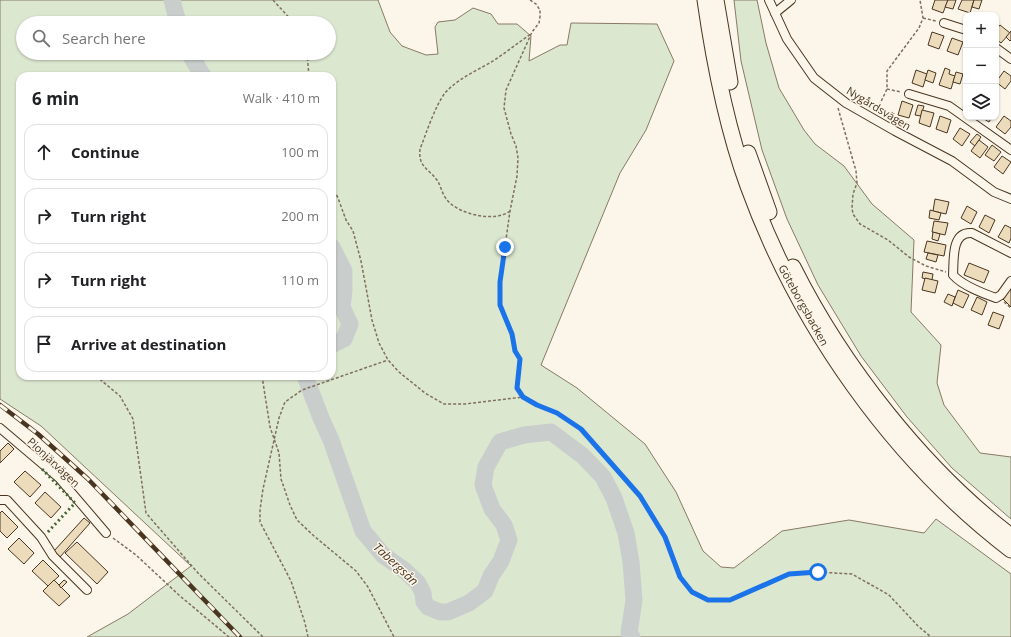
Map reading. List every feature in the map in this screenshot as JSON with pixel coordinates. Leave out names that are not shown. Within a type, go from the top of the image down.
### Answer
[{"type":"highway","name":"Göteborgsbacken","points":[[705,0],[718,80],[728,122],[747,185],[762,224],[797,296],[818,334],[868,405],[927,474],[962,508],[1011,550]]},
{"type":"highway","name":"Göteborgsbacken","points":[[716,0],[729,78],[739,121],[752,165],[779,237],[809,297],[853,367],[904,433],[968,499],[1011,536]]},
{"type":"street","name":"Nygårdsvägen","points":[[769,0],[786,39],[814,78],[846,103],[872,119],[952,161],[994,192],[1011,199]]},
{"type":"street","points":[[774,13],[791,0]]},
{"type":"street","points":[[944,22],[963,29]]},
{"type":"street","points":[[999,50],[1011,59]]},
{"type":"street","points":[[909,94],[949,106],[1011,150]]},
{"type":"street","points":[[1011,253],[972,233],[961,235],[957,240],[953,274],[958,280],[996,298],[1001,295],[1011,282]]},
{"type":"street","name":"Pionjärvägen","points":[[0,428],[59,478],[106,533]]},
{"type":"street","points":[[0,500],[7,500],[41,537],[53,556],[87,590]]},
{"type":"path","points":[[273,0],[288,16]]},
{"type":"path","points":[[530,0],[536,4],[540,10],[540,17],[506,90],[504,108],[516,146],[518,158],[517,176],[510,211],[500,282],[500,305],[512,334],[515,351],[520,359],[517,388],[523,397],[537,405],[557,413],[581,429],[640,496],[665,537],[680,577],[692,592],[708,600],[730,600],[789,574],[818,572],[852,574],[889,595],[918,626],[931,637]]},
{"type":"path","points":[[877,110],[887,89],[887,71],[919,28],[923,18],[920,0]]},
{"type":"path","points":[[923,18],[944,22]]},
{"type":"path","points":[[510,211],[500,216],[489,216],[463,211],[454,206],[447,200],[437,181],[422,164],[419,156],[420,149],[444,94],[457,83],[531,34]]},
{"type":"path","points":[[308,60],[309,72]]},
{"type":"path","points":[[887,89],[909,94]]},
{"type":"path","points":[[835,94],[856,171],[857,183],[853,194],[852,208],[860,224],[888,240],[909,257],[926,266],[953,274]]},
{"type":"path","points":[[336,194],[346,220],[353,231],[361,261],[372,320],[379,343],[388,360],[399,372],[426,393],[444,404],[465,404],[523,397]]},
{"type":"path","points":[[336,379],[388,360]]},
{"type":"path","points":[[101,380],[120,396],[133,419],[146,513],[198,573],[263,637]]},
{"type":"path","points":[[263,380],[270,427],[279,453],[281,479],[297,520],[356,571],[368,587],[394,637]]},
{"type":"path","points":[[308,637],[291,581],[260,522],[260,510],[274,438],[285,402],[302,390],[333,380]]},
{"type":"path","points":[[106,533],[136,555],[180,596],[229,637]]},
{"type":"green space","points":[[0,0],[378,0],[390,32],[402,46],[426,55],[438,54],[435,27],[438,22],[455,20],[473,8],[491,14],[498,24],[517,24],[531,36],[529,61],[560,45],[567,45],[571,23],[657,24],[674,61],[646,130],[620,173],[541,365],[577,388],[645,444],[676,492],[703,551],[721,567],[734,568],[782,531],[849,520],[924,533],[936,519],[1011,574],[1011,637],[87,637],[128,614],[191,566],[41,426],[0,399]]},
{"type":"green space","points":[[734,0],[757,0],[766,43],[779,88],[804,130],[815,144],[844,166],[872,204],[914,240],[911,312],[941,345],[937,383],[944,405],[980,453],[1011,457],[1011,519],[952,468],[907,417],[861,356],[818,285],[787,219],[762,150],[741,61]]},
{"type":"building","points":[[935,0],[948,0],[943,13],[932,9]]},
{"type":"building","points":[[948,0],[956,0],[953,9],[945,7]]},
{"type":"building","points":[[962,0],[974,0],[970,12],[958,9]]},
{"type":"building","points":[[974,0],[982,0],[979,9],[972,7]]},
{"type":"building","points":[[1000,25],[1010,33],[1001,43],[999,41]]},
{"type":"building","points":[[1011,31],[1011,40],[1010,41],[1006,37]]},
{"type":"building","points":[[932,32],[944,36],[939,49],[928,45]]},
{"type":"building","points":[[952,38],[963,42],[958,55],[947,51]]},
{"type":"building","points":[[945,68],[950,70],[949,74],[955,76],[951,89],[939,85]]},
{"type":"building","points":[[916,70],[927,74],[923,87],[912,83]]},
{"type":"building","points":[[928,70],[936,73],[933,83],[925,80]]},
{"type":"building","points":[[1004,71],[1011,76],[1011,81],[1005,89],[999,84],[999,78]]},
{"type":"building","points":[[956,72],[963,74],[960,84],[953,82]]},
{"type":"building","points":[[902,101],[913,105],[909,118],[898,115]]},
{"type":"building","points":[[918,105],[924,106],[921,116],[915,115]]},
{"type":"building","points":[[922,110],[934,113],[930,127],[919,123]]},
{"type":"building","points":[[940,116],[951,120],[947,133],[936,129]]},
{"type":"building","points":[[1004,116],[1011,121],[1011,127],[1005,134],[996,127]]},
{"type":"building","points":[[960,128],[970,134],[962,146],[953,139]]},
{"type":"building","points":[[977,134],[981,137],[975,146],[970,142]]},
{"type":"building","points":[[979,140],[988,147],[980,158],[971,151]]},
{"type":"building","points":[[992,145],[1001,152],[994,161],[985,155]]},
{"type":"building","points":[[1002,156],[1011,162],[1003,174],[994,167]]},
{"type":"building","points":[[935,199],[949,202],[946,214],[933,211]]},
{"type":"building","points":[[967,206],[977,212],[971,224],[961,218]]},
{"type":"building","points":[[930,210],[941,213],[939,220],[929,218]]},
{"type":"building","points":[[985,215],[995,220],[989,233],[979,227]]},
{"type":"building","points":[[934,221],[948,223],[945,235],[932,232]]},
{"type":"building","points":[[1005,225],[1011,228],[1011,238],[1009,243],[998,237]]},
{"type":"building","points":[[933,232],[940,234],[938,241],[932,239]]},
{"type":"building","points":[[927,241],[946,245],[944,256],[924,252]]},
{"type":"building","points":[[928,253],[938,255],[936,262],[926,259]]},
{"type":"building","points":[[969,263],[989,271],[984,283],[964,275]]},
{"type":"building","points":[[923,272],[933,274],[932,280],[922,278]]},
{"type":"building","points":[[925,278],[938,281],[935,293],[922,290]]},
{"type":"building","points":[[1010,289],[1011,291],[1011,307],[1002,298]]},
{"type":"building","points":[[958,290],[969,295],[963,308],[953,303]]},
{"type":"building","points":[[948,294],[955,297],[952,306],[944,302]]},
{"type":"building","points":[[977,297],[987,302],[982,315],[971,310]]},
{"type":"building","points":[[993,312],[1004,316],[999,329],[988,325]]},
{"type":"building","points":[[8,443],[14,449],[0,463],[0,451]]},
{"type":"building","points":[[25,471],[41,485],[30,497],[14,482]]},
{"type":"building","points":[[45,492],[61,507],[51,518],[35,503]]},
{"type":"building","points":[[2,511],[18,527],[7,538],[0,531],[0,513]]},
{"type":"building","points":[[84,518],[90,523],[60,557],[54,551]]},
{"type":"building","points":[[19,538],[34,553],[24,564],[8,549]]},
{"type":"building","points":[[77,542],[108,572],[97,584],[65,553]]},
{"type":"building","points":[[43,560],[59,576],[48,586],[32,571]]},
{"type":"building","points":[[54,580],[70,596],[59,606],[43,591]]},
{"type":"building","points":[[64,580],[67,582],[61,588],[59,585]]},
{"type":"waterway","name":"Tabergsån","points":[[172,0],[176,16]]},
{"type":"waterway","name":"Tabergsån","points":[[193,60],[201,72]]},
{"type":"waterway","name":"Tabergsån","points":[[336,255],[344,271],[342,307],[350,324],[344,339],[336,343]]},
{"type":"waterway","name":"Tabergsån","points":[[307,380],[331,440],[363,531],[383,555],[404,570],[418,583],[423,593],[424,602],[428,607],[440,612],[448,612],[469,603],[485,591],[491,576],[501,561],[509,540],[504,525],[492,509],[483,485],[486,467],[500,442],[524,435],[551,432],[583,456],[603,477],[614,498],[626,533],[631,562],[634,600],[629,633],[632,637]]},
{"type":"railway","points":[[0,405],[38,434],[88,479],[240,637]]},
{"type":"hedge","points":[[42,469],[75,503],[46,534]]},
{"type":"route","points":[[505,247],[500,282],[500,305],[512,334],[515,351],[520,359],[517,388],[523,397],[537,405],[557,413],[581,429],[640,496],[665,537],[680,577],[692,592],[708,600],[730,600],[754,588],[789,574],[818,572]]}]
